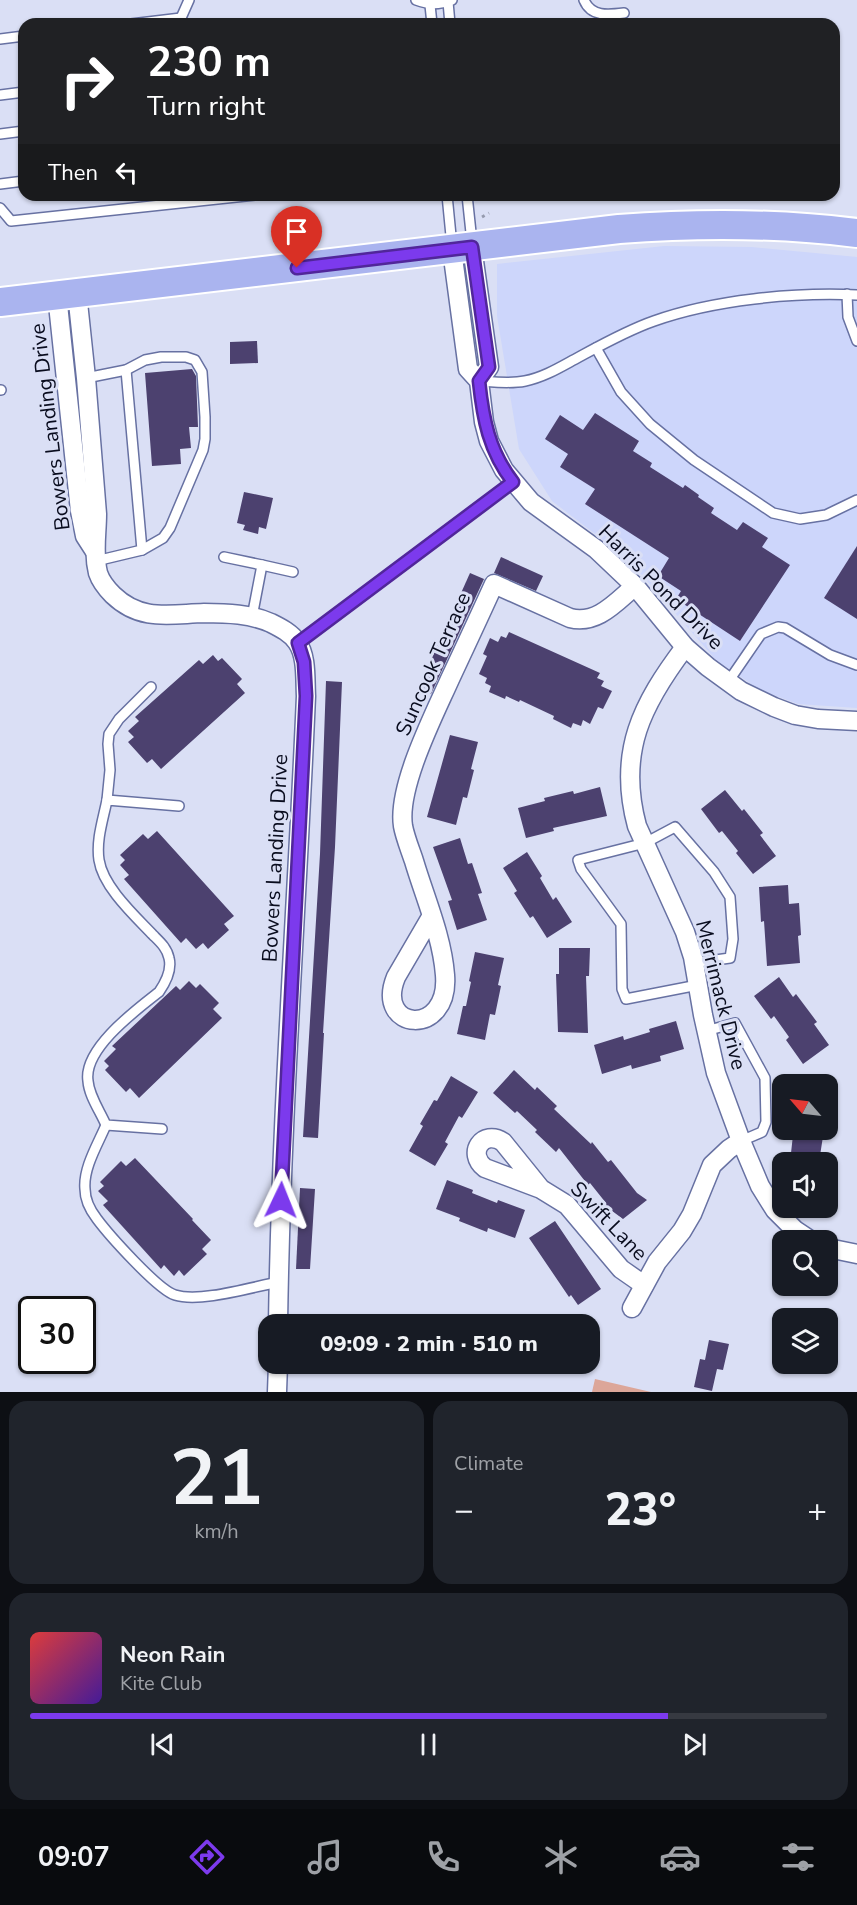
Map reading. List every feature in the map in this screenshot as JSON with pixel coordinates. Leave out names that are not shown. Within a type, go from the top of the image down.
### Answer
[{"type":"main road","points":[[6,297],[67,294],[658,226],[753,225],[857,233]]},
{"type":"street","name":"Harris Pond Drive","points":[[462,249],[489,367],[479,381],[484,422],[489,441],[513,482],[531,502],[596,549],[635,586],[685,647],[728,682],[756,700],[795,715],[857,721]]},
{"type":"street","name":"Bowers Landing Drive","points":[[67,294],[86,378],[97,514],[95,556]]},
{"type":"street","name":"Bowers Landing Drive","points":[[67,294],[80,512],[85,536],[95,556],[99,575],[105,588],[119,601],[149,614],[167,616],[204,613],[241,614],[263,620],[284,629],[298,643],[304,662],[306,696],[289,1025],[278,1314]]},
{"type":"street","name":"Suncook Terrace","points":[[431,917],[392,987],[391,995],[395,1010],[408,1019],[416,1020],[432,1016],[441,1003],[445,990],[444,963],[431,917],[403,828],[403,802],[428,728],[494,584],[570,618],[580,620],[591,619],[600,614],[635,586]]},
{"type":"street","name":"Merrimack Drive","points":[[685,647],[665,673],[639,725],[631,760],[630,792],[637,826],[685,932],[694,963],[716,1073],[741,1141],[760,1186],[775,1210],[795,1230]]},
{"type":"street","points":[[632,1308],[657,1262],[682,1231],[692,1214],[712,1166],[741,1141]]},
{"type":"street","name":"Swift Lane","points":[[541,1189],[567,1205],[621,1269],[644,1285]]},
{"type":"street","points":[[838,1250],[857,1254]]},
{"type":"street","points":[[277,1392],[278,1374]]},
{"type":"lane","points":[[183,18],[189,0]]},
{"type":"lane","points":[[416,0],[430,5],[450,1],[450,18]]},
{"type":"lane","points":[[584,0],[588,9],[597,13],[624,14]]},
{"type":"lane","points":[[430,5],[431,18]]},
{"type":"lane","points":[[0,39],[18,37]]},
{"type":"lane","points":[[0,95],[18,93]]},
{"type":"lane","points":[[0,134],[18,132]]},
{"type":"lane","points":[[0,184],[18,182]]},
{"type":"lane","points":[[0,208],[11,221],[170,201]]},
{"type":"lane","points":[[449,201],[462,249]]},
{"type":"lane","points":[[462,249],[466,201]]},
{"type":"lane","points":[[479,381],[505,383],[526,381],[551,372],[654,321],[692,311],[755,300],[852,295],[848,317],[857,341]]},
{"type":"lane","points":[[596,348],[621,392],[650,424],[694,460],[773,513],[800,519],[826,515],[857,501]]},
{"type":"lane","points":[[86,378],[126,370],[153,359],[186,357],[195,360],[202,372],[205,417],[203,450],[170,528],[163,538],[142,550],[95,556]]},
{"type":"lane","points":[[126,370],[142,550]]},
{"type":"lane","points":[[298,643],[513,482]]},
{"type":"lane","points":[[224,557],[293,572]]},
{"type":"lane","points":[[252,617],[262,566]]},
{"type":"lane","points":[[728,682],[761,634],[778,627],[785,627],[811,645],[857,665]]},
{"type":"lane","points":[[151,687],[119,719],[110,734],[108,744],[110,770],[107,800],[98,842],[99,861],[102,872],[126,906],[166,949],[170,958],[170,967],[165,983],[159,992],[105,1040],[91,1059],[88,1081],[106,1125],[84,1180],[84,1191],[96,1218],[159,1285],[173,1295],[195,1297],[279,1282]]},
{"type":"lane","points":[[107,800],[179,806]]},
{"type":"lane","points":[[694,963],[730,958],[733,939],[730,897],[714,872],[675,826],[645,843],[578,860],[581,869],[621,924],[622,989],[626,999],[698,985]]},
{"type":"lane","points":[[706,1030],[735,1023],[765,1078],[766,1122],[762,1132],[741,1141]]},
{"type":"lane","points":[[106,1125],[162,1129]]},
{"type":"path","points":[[480,218],[489,213]]},
{"type":"shaded area","points":[[664,246],[752,247],[857,257],[857,708],[798,704],[760,690],[716,660],[641,574],[603,540],[552,501],[519,449],[497,316],[497,264]]},
{"type":"shaded area","points":[[595,1379],[651,1392],[592,1392]]},
{"type":"building","points":[[257,341],[258,363],[230,364],[230,342]]},
{"type":"building","points":[[192,369],[196,376],[198,427],[189,427],[191,448],[180,449],[181,464],[152,466],[145,373]]},
{"type":"building","points":[[595,413],[639,441],[633,451],[652,463],[650,467],[683,488],[685,485],[699,495],[698,497],[714,508],[711,513],[737,530],[743,522],[768,538],[762,547],[790,565],[740,641],[676,599],[681,591],[658,576],[669,558],[585,504],[595,489],[560,467],[568,454],[545,439],[560,415],[583,430]]},
{"type":"building","points":[[244,492],[273,498],[266,529],[259,527],[258,534],[243,530],[245,525],[237,523]]},
{"type":"building","points":[[857,546],[857,619],[824,598]]},
{"type":"building","points":[[501,557],[543,576],[536,591],[494,573]]},
{"type":"building","points":[[470,573],[484,579],[431,694],[418,689]]},
{"type":"building","points":[[509,632],[600,673],[597,678],[604,681],[601,686],[612,691],[603,709],[598,707],[590,724],[583,720],[581,726],[573,723],[571,728],[553,719],[554,716],[520,700],[519,702],[506,696],[505,699],[489,692],[491,686],[485,683],[487,678],[479,674],[487,656],[483,654],[490,638],[498,642],[501,636],[506,638]]},
{"type":"building","points":[[213,655],[218,661],[222,658],[242,679],[237,684],[245,693],[161,769],[152,759],[147,763],[128,742],[134,737],[128,731],[139,721],[135,717],[199,660],[203,664]]},
{"type":"building","points":[[326,681],[342,682],[318,1138],[303,1137],[320,854]]},
{"type":"building","points":[[450,735],[478,742],[467,798],[463,797],[456,825],[427,817]]},
{"type":"building","points":[[600,787],[607,816],[553,828],[554,831],[526,838],[518,808],[545,801],[544,798],[573,791],[574,794]]},
{"type":"building","points":[[725,790],[763,833],[760,835],[776,856],[753,874],[722,831],[719,833],[701,809]]},
{"type":"building","points":[[157,831],[234,916],[224,924],[229,930],[208,949],[203,943],[196,949],[186,938],[181,943],[124,879],[129,875],[120,865],[125,860],[120,855],[143,834],[148,839]]},
{"type":"building","points":[[460,838],[468,864],[472,863],[482,893],[478,894],[487,920],[457,930],[448,901],[452,900],[433,847]]},
{"type":"building","points":[[527,852],[553,900],[556,897],[572,922],[547,938],[533,916],[530,918],[514,893],[517,891],[503,868]]},
{"type":"building","points":[[788,885],[789,904],[799,903],[800,963],[767,966],[759,887]]},
{"type":"building","points":[[559,948],[590,948],[589,976],[586,976],[588,1033],[558,1032],[556,974],[559,974]]},
{"type":"building","points":[[475,952],[504,958],[495,1015],[490,1014],[485,1040],[457,1034],[463,1006],[466,1006]]},
{"type":"building","points":[[779,977],[793,997],[796,994],[817,1022],[814,1024],[829,1045],[803,1064],[786,1040],[789,1037],[774,1016],[771,1019],[754,996]]},
{"type":"building","points":[[189,981],[196,988],[200,984],[219,1003],[213,1009],[222,1018],[139,1098],[130,1088],[126,1092],[105,1070],[109,1066],[104,1061],[116,1049],[112,1046],[176,986],[180,990]]},
{"type":"building","points":[[676,1021],[684,1049],[660,1056],[661,1061],[632,1069],[631,1065],[602,1074],[594,1045],[623,1036],[624,1040]]},
{"type":"building","points":[[514,1070],[535,1090],[537,1087],[557,1106],[554,1109],[591,1144],[592,1142],[608,1162],[611,1160],[637,1193],[647,1200],[623,1219],[604,1205],[606,1203],[590,1183],[588,1185],[559,1148],[556,1152],[517,1111],[515,1113],[493,1093]]},
{"type":"building","points":[[451,1076],[478,1092],[462,1118],[459,1116],[445,1142],[448,1144],[435,1166],[409,1151],[423,1126],[420,1124],[434,1100],[437,1101]]},
{"type":"building","points":[[792,1140],[822,1140],[821,1152],[791,1152]]},
{"type":"building","points":[[135,1158],[211,1240],[202,1249],[207,1254],[184,1276],[179,1270],[174,1276],[164,1265],[161,1269],[103,1205],[108,1201],[98,1191],[104,1186],[100,1182],[121,1161],[126,1166]]},
{"type":"building","points":[[447,1180],[497,1203],[498,1200],[525,1210],[515,1238],[488,1228],[487,1232],[436,1209]]},
{"type":"building","points":[[300,1188],[315,1189],[310,1269],[296,1269]]},
{"type":"building","points":[[555,1221],[601,1289],[578,1305],[571,1295],[569,1297],[529,1238]]},
{"type":"building","points":[[709,1340],[729,1344],[723,1370],[717,1369],[712,1391],[694,1387],[700,1359],[705,1360]]},
{"type":"route","points":[[281,1200],[306,696],[304,662],[298,643],[513,482],[496,456],[484,422],[479,381],[489,367],[472,247],[297,268]]}]
